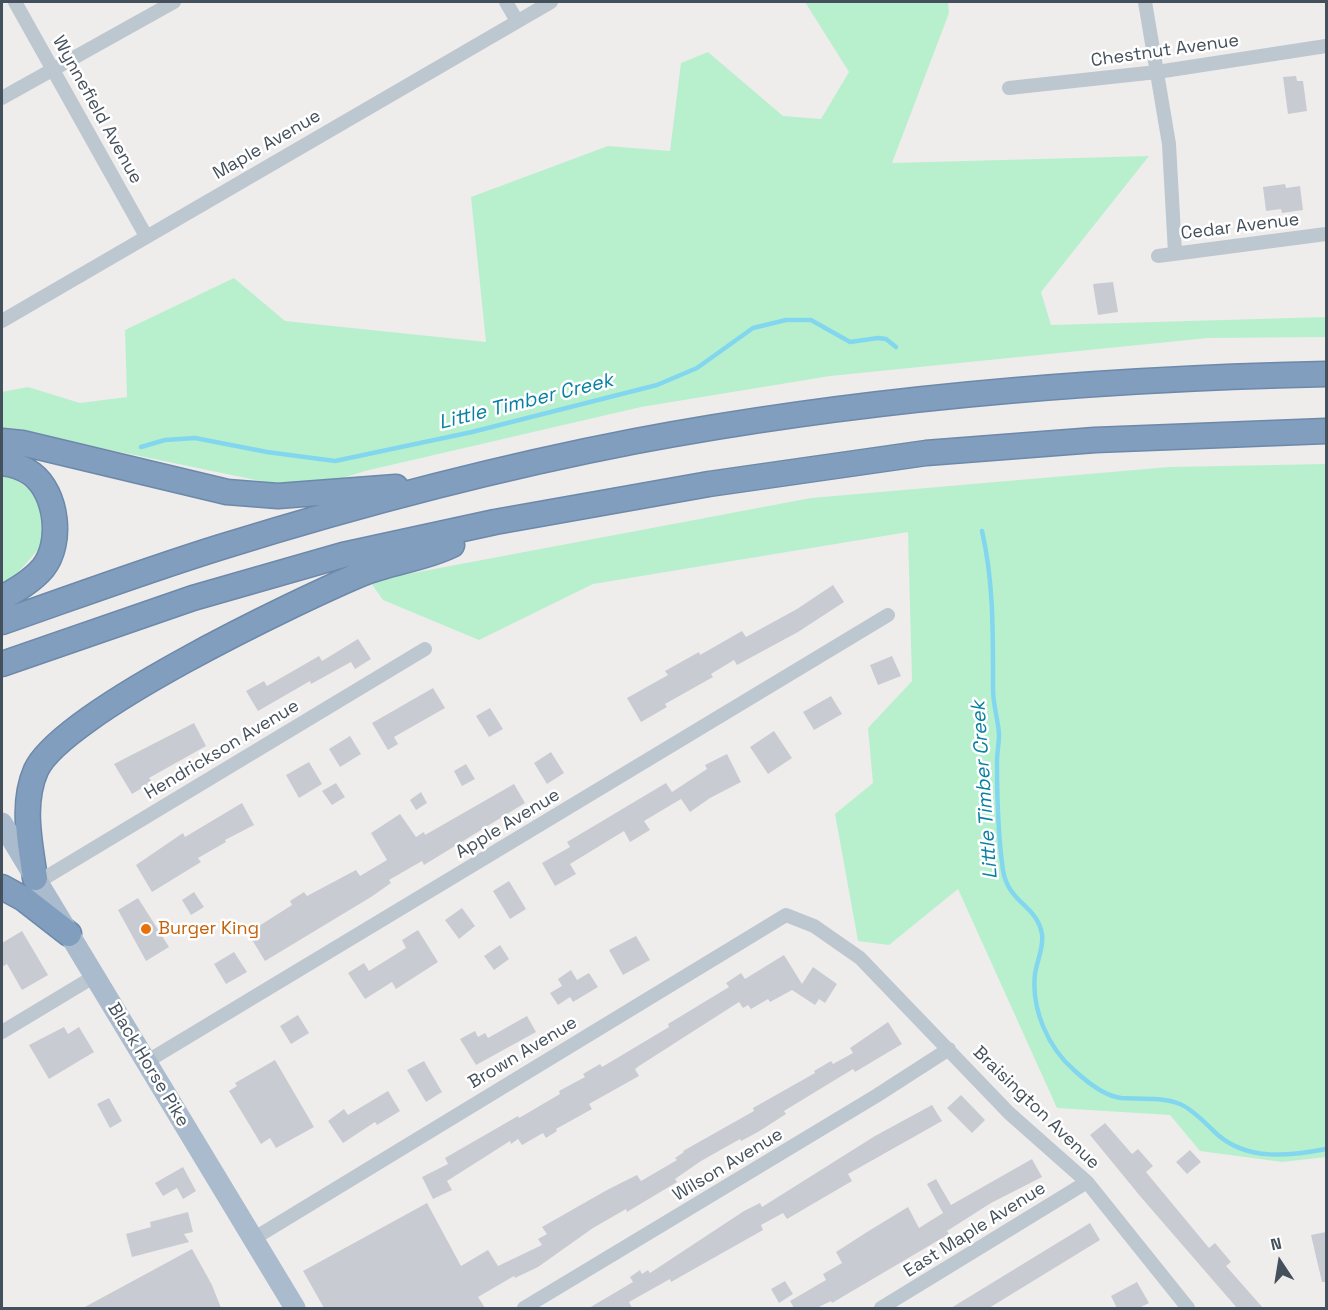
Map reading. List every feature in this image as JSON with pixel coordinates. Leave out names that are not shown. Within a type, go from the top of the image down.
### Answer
[{"type":"highway","points":[[2,622],[219,548],[455,482],[635,442],[924,397],[1195,377],[1326,374]]},
{"type":"highway","points":[[6,662],[244,582],[343,555],[495,522],[709,484],[926,453],[1095,440],[1326,431]]},
{"type":"highway","points":[[2,441],[22,443],[227,492],[278,495],[455,482]]},
{"type":"highway","points":[[2,463],[24,469],[43,486],[49,498],[55,532],[43,569],[2,598]]},
{"type":"highway","points":[[36,880],[28,820],[29,792],[37,768],[54,747],[95,714],[246,627],[363,573],[449,546],[495,522]]},
{"type":"highway","points":[[2,887],[24,899],[69,933]]},
{"type":"main road","name":"Black Horse Pike","points":[[2,823],[295,1308]]},
{"type":"street","name":"Wynnefield Avenue","points":[[15,2],[54,67],[146,236]]},
{"type":"street","points":[[2,98],[174,2]]},
{"type":"street","points":[[506,2],[518,21]]},
{"type":"street","name":"Maple Avenue","points":[[2,321],[551,2]]},
{"type":"street","points":[[1145,2],[1169,144],[1175,253]]},
{"type":"street","name":"Chestnut Avenue","points":[[1009,88],[1157,72],[1326,46]]},
{"type":"street","name":"Cedar Avenue","points":[[1158,256],[1326,234]]},
{"type":"street","name":"Apple Avenue","points":[[146,1062],[888,615]]},
{"type":"street","name":"Hendrickson Avenue","points":[[36,880],[425,650]]},
{"type":"street","name":"Brown Avenue","points":[[253,1239],[786,915],[814,926]]},
{"type":"street","name":"Braisington Avenue","points":[[814,926],[860,958],[1009,1113],[1088,1182],[1188,1308]]},
{"type":"street","points":[[2,1032],[95,976]]},
{"type":"street","name":"Wilson Avenue","points":[[524,1308],[866,1102],[949,1049]]},
{"type":"street","name":"East Maple Avenue","points":[[881,1308],[1088,1182]]},
{"type":"green space","points":[[805,2],[948,2],[949,13],[892,163],[1149,156],[1041,292],[1051,325],[1326,317],[1326,337],[1208,338],[830,376],[641,407],[365,471],[304,490],[67,441],[9,475],[41,497],[52,534],[6,586],[2,585],[2,392],[28,387],[80,403],[127,397],[125,330],[234,278],[285,321],[486,342],[471,197],[608,146],[670,151],[681,63],[708,52],[783,116],[821,119],[849,72]]},
{"type":"green space","points":[[1326,464],[1326,1157],[1282,1162],[1200,1151],[1170,1115],[1057,1108],[958,889],[889,945],[858,941],[835,814],[873,783],[868,728],[912,681],[908,532],[593,584],[479,640],[383,600],[371,583],[397,576],[811,498],[1169,467]]},
{"type":"building","points":[[1296,76],[1297,81],[1303,81],[1307,111],[1288,114],[1283,77]]},
{"type":"building","points":[[1285,184],[1286,188],[1300,186],[1303,210],[1282,213],[1281,209],[1266,211],[1263,187]]},
{"type":"building","points":[[1113,282],[1118,312],[1098,315],[1093,284]]},
{"type":"building","points":[[833,585],[844,602],[798,632],[737,665],[734,660],[711,674],[713,677],[665,704],[667,707],[641,722],[627,698],[668,675],[665,671],[699,652],[700,655],[742,631],[746,637],[797,609]]},
{"type":"building","points":[[358,639],[371,659],[355,669],[351,662],[311,684],[310,681],[258,711],[246,691],[264,681],[267,686],[319,656],[322,661]]},
{"type":"building","points":[[892,656],[901,676],[878,685],[870,665]]},
{"type":"building","points":[[433,688],[445,708],[394,737],[398,744],[388,750],[372,723]]},
{"type":"building","points":[[831,696],[842,714],[814,730],[803,712]]},
{"type":"building","points":[[490,708],[503,729],[489,737],[476,716]]},
{"type":"building","points":[[194,723],[206,746],[149,778],[152,782],[132,794],[114,764]]},
{"type":"building","points":[[774,731],[792,758],[768,774],[750,747]]},
{"type":"building","points":[[350,736],[361,754],[340,767],[329,749]]},
{"type":"building","points":[[551,752],[564,773],[547,784],[534,763]]},
{"type":"building","points":[[727,754],[741,782],[710,798],[690,812],[681,799],[644,821],[650,830],[630,842],[624,831],[570,864],[576,874],[555,886],[542,863],[570,847],[567,842],[666,783],[672,792],[707,769],[705,765]]},
{"type":"building","points":[[309,762],[322,784],[299,798],[286,775]]},
{"type":"building","points":[[466,764],[475,779],[462,786],[454,771]]},
{"type":"building","points":[[336,783],[345,797],[332,805],[322,791]]},
{"type":"building","points":[[514,784],[525,803],[424,865],[422,861],[389,880],[391,883],[371,897],[265,961],[248,933],[292,905],[290,901],[304,892],[307,896],[356,870],[360,876],[387,860],[371,833],[400,814],[416,837],[424,832],[425,835]]},
{"type":"building","points":[[421,792],[427,803],[416,810],[410,800]]},
{"type":"building","points":[[242,803],[254,825],[225,840],[226,842],[198,858],[201,862],[152,892],[136,865],[183,833],[185,837]]},
{"type":"building","points":[[509,881],[526,909],[510,919],[493,891]]},
{"type":"building","points":[[194,892],[204,907],[191,915],[182,900]]},
{"type":"building","points":[[138,898],[169,947],[146,961],[118,910]]},
{"type":"building","points":[[462,908],[475,926],[459,939],[445,920]]},
{"type":"building","points":[[418,930],[438,962],[396,989],[392,982],[365,999],[348,973],[364,963],[369,971],[406,948],[402,940]]},
{"type":"building","points":[[22,931],[48,975],[22,990],[7,964],[2,967],[2,943]]},
{"type":"building","points":[[636,936],[650,960],[623,975],[609,950]]},
{"type":"building","points":[[500,945],[509,959],[494,970],[484,956]]},
{"type":"building","points":[[234,952],[247,972],[226,984],[214,964]]},
{"type":"building","points":[[784,955],[802,984],[813,967],[837,984],[825,1003],[819,999],[815,1005],[792,990],[770,1002],[768,999],[751,1009],[748,1005],[743,1008],[739,1002],[639,1066],[635,1069],[639,1076],[589,1104],[592,1109],[556,1129],[557,1131],[546,1138],[543,1133],[522,1145],[518,1139],[511,1144],[510,1141],[447,1181],[452,1190],[433,1199],[422,1177],[448,1164],[445,1158],[560,1094],[559,1091],[585,1077],[583,1074],[600,1064],[602,1067],[669,1027],[668,1024],[729,987],[726,983],[741,973],[745,979]]},
{"type":"building","points":[[571,970],[577,980],[589,973],[598,987],[573,1002],[570,997],[558,1005],[550,993],[562,986],[558,979]]},
{"type":"building","points":[[298,1015],[309,1033],[291,1044],[280,1026]]},
{"type":"building","points":[[527,1016],[536,1032],[476,1065],[460,1039],[475,1031],[478,1037],[485,1033],[488,1038]]},
{"type":"building","points":[[888,1022],[902,1044],[855,1072],[853,1069],[784,1111],[786,1114],[758,1132],[741,1141],[740,1139],[701,1161],[675,1179],[677,1182],[627,1212],[626,1209],[593,1228],[538,1267],[515,1278],[514,1276],[478,1297],[485,1308],[324,1308],[303,1271],[427,1203],[461,1266],[488,1250],[498,1266],[542,1245],[538,1239],[547,1234],[542,1227],[637,1175],[641,1181],[677,1160],[675,1158],[683,1151],[754,1111],[753,1108],[815,1073],[814,1071],[831,1061],[833,1064],[853,1053],[850,1048]]},
{"type":"building","points":[[64,1027],[68,1034],[79,1027],[94,1052],[49,1079],[29,1045]]},
{"type":"building","points":[[275,1060],[314,1127],[276,1148],[270,1138],[261,1144],[229,1091],[237,1086],[235,1083]]},
{"type":"building","points":[[424,1061],[442,1092],[426,1102],[407,1070]]},
{"type":"building","points":[[388,1091],[400,1111],[377,1125],[375,1122],[343,1143],[328,1121],[344,1109],[348,1115]]},
{"type":"building","points":[[961,1095],[985,1120],[972,1133],[947,1108]]},
{"type":"building","points":[[109,1098],[122,1121],[110,1128],[97,1104]]},
{"type":"building","points":[[932,1105],[942,1121],[848,1174],[852,1181],[787,1219],[783,1213],[761,1225],[763,1230],[671,1282],[670,1279],[629,1302],[632,1308],[589,1308],[633,1282],[630,1277],[640,1270],[642,1274],[648,1270],[650,1273],[744,1211],[760,1203],[762,1207],[875,1136]]},
{"type":"building","points":[[1105,1123],[1132,1154],[1138,1149],[1153,1166],[1146,1172],[1209,1248],[1215,1243],[1231,1262],[1226,1266],[1263,1308],[1237,1308],[1140,1196],[1090,1135]]},
{"type":"building","points":[[1190,1150],[1201,1162],[1187,1174],[1176,1162]]},
{"type":"building","points":[[1032,1159],[1042,1177],[991,1203],[947,1231],[949,1234],[832,1303],[831,1301],[817,1308],[794,1308],[790,1301],[826,1280],[823,1274],[842,1263],[836,1252],[867,1232],[908,1207],[919,1228],[943,1213],[927,1184],[936,1179],[951,1205]]},
{"type":"building","points":[[183,1167],[196,1191],[183,1199],[177,1188],[163,1196],[155,1183]]},
{"type":"building","points":[[188,1212],[193,1232],[184,1234],[189,1242],[132,1257],[126,1234],[151,1227],[150,1222]]},
{"type":"building","points":[[1090,1223],[1100,1240],[989,1308],[951,1308]]},
{"type":"building","points":[[1326,1232],[1326,1282],[1322,1282],[1311,1235]]},
{"type":"building","points":[[192,1249],[212,1285],[221,1308],[83,1308]]},
{"type":"building","points":[[785,1281],[793,1294],[779,1303],[771,1289]]},
{"type":"building","points":[[1137,1282],[1149,1303],[1139,1308],[1117,1308],[1111,1296]]},
{"type":"waterway","name":"Little Timber Creek","points":[[141,447],[165,440],[195,438],[267,452],[335,461],[472,432],[657,385],[697,368],[753,328],[786,320],[811,320],[850,342],[878,338],[886,339],[896,347]]},
{"type":"waterway","name":"Little Timber Creek","points":[[982,531],[989,570],[992,610],[993,695],[999,734],[998,816],[1003,870],[1010,890],[1034,916],[1042,934],[1034,987],[1039,1014],[1049,1039],[1065,1062],[1085,1080],[1103,1091],[1115,1097],[1158,1099],[1180,1104],[1218,1135],[1242,1149],[1256,1153],[1284,1155],[1326,1149]]},
{"type":"place","name":"Burger King","points":[[146,929]]}]
